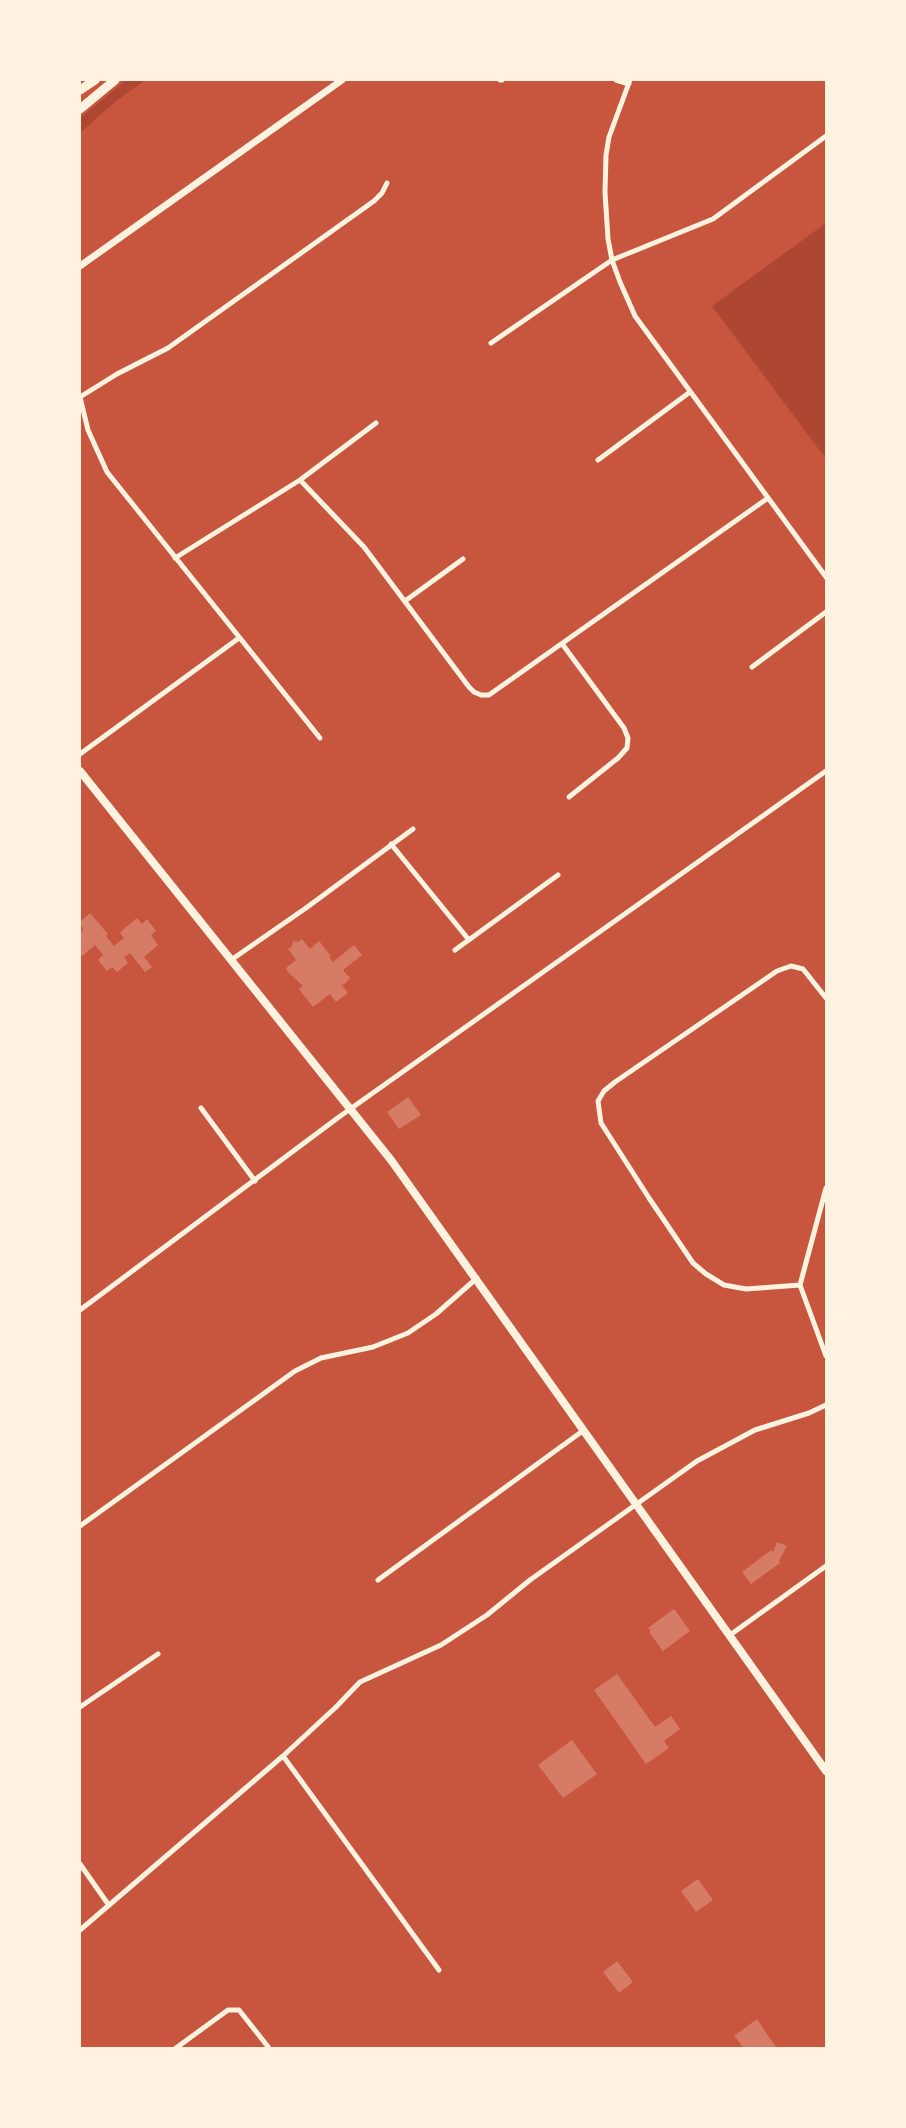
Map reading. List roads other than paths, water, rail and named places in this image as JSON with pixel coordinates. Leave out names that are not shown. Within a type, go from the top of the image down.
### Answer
[{"type":"highway","points":[[80,90],[95,80]]},
{"type":"highway","points":[[80,109],[115,80]]},
{"type":"main road","points":[[80,771],[391,1160],[826,1771]]},
{"type":"street","points":[[80,266],[342,80]]},
{"type":"street","points":[[616,80],[629,82],[609,137],[606,155],[606,216],[612,260],[635,316],[826,577]]},
{"type":"street","points":[[491,343],[612,260],[713,219],[826,136]]},
{"type":"street","points":[[320,738],[107,472],[88,430],[80,397],[177,342],[374,201],[382,193],[387,183]]},
{"type":"street","points":[[598,460],[690,392]]},
{"type":"street","points":[[175,558],[300,480],[376,423]]},
{"type":"street","points":[[300,480],[364,547],[469,687],[481,695],[489,695],[563,645],[768,498]]},
{"type":"street","points":[[405,601],[462,559]]},
{"type":"street","points":[[752,667],[826,612]]},
{"type":"street","points":[[80,754],[239,638]]},
{"type":"street","points":[[563,645],[624,729],[628,738],[627,748],[618,759],[569,797]]},
{"type":"street","points":[[80,1310],[351,1109],[826,771]]},
{"type":"street","points":[[231,960],[413,829]]},
{"type":"street","points":[[391,844],[469,940]]},
{"type":"street","points":[[455,950],[558,875]]},
{"type":"street","points":[[800,1285],[746,1289],[724,1285],[693,1263],[601,1123],[598,1101],[604,1091],[615,1082],[777,971],[791,966],[803,969],[826,998]]},
{"type":"street","points":[[201,1108],[255,1181]]},
{"type":"street","points":[[826,1191],[800,1285],[826,1356]]},
{"type":"street","points":[[80,1526],[295,1371],[321,1358],[373,1347],[408,1333],[436,1314],[477,1278]]},
{"type":"street","points":[[80,1930],[283,1756],[360,1682],[441,1645],[487,1615],[530,1580],[697,1461],[755,1430],[809,1413],[826,1405]]},
{"type":"street","points":[[378,1580],[584,1430]]},
{"type":"street","points":[[730,1635],[826,1567]]},
{"type":"street","points":[[80,1707],[158,1654]]},
{"type":"street","points":[[283,1756],[439,1970]]},
{"type":"street","points":[[80,1864],[108,1904]]},
{"type":"street","points":[[176,2049],[228,2010],[239,2010],[269,2049]]}]
